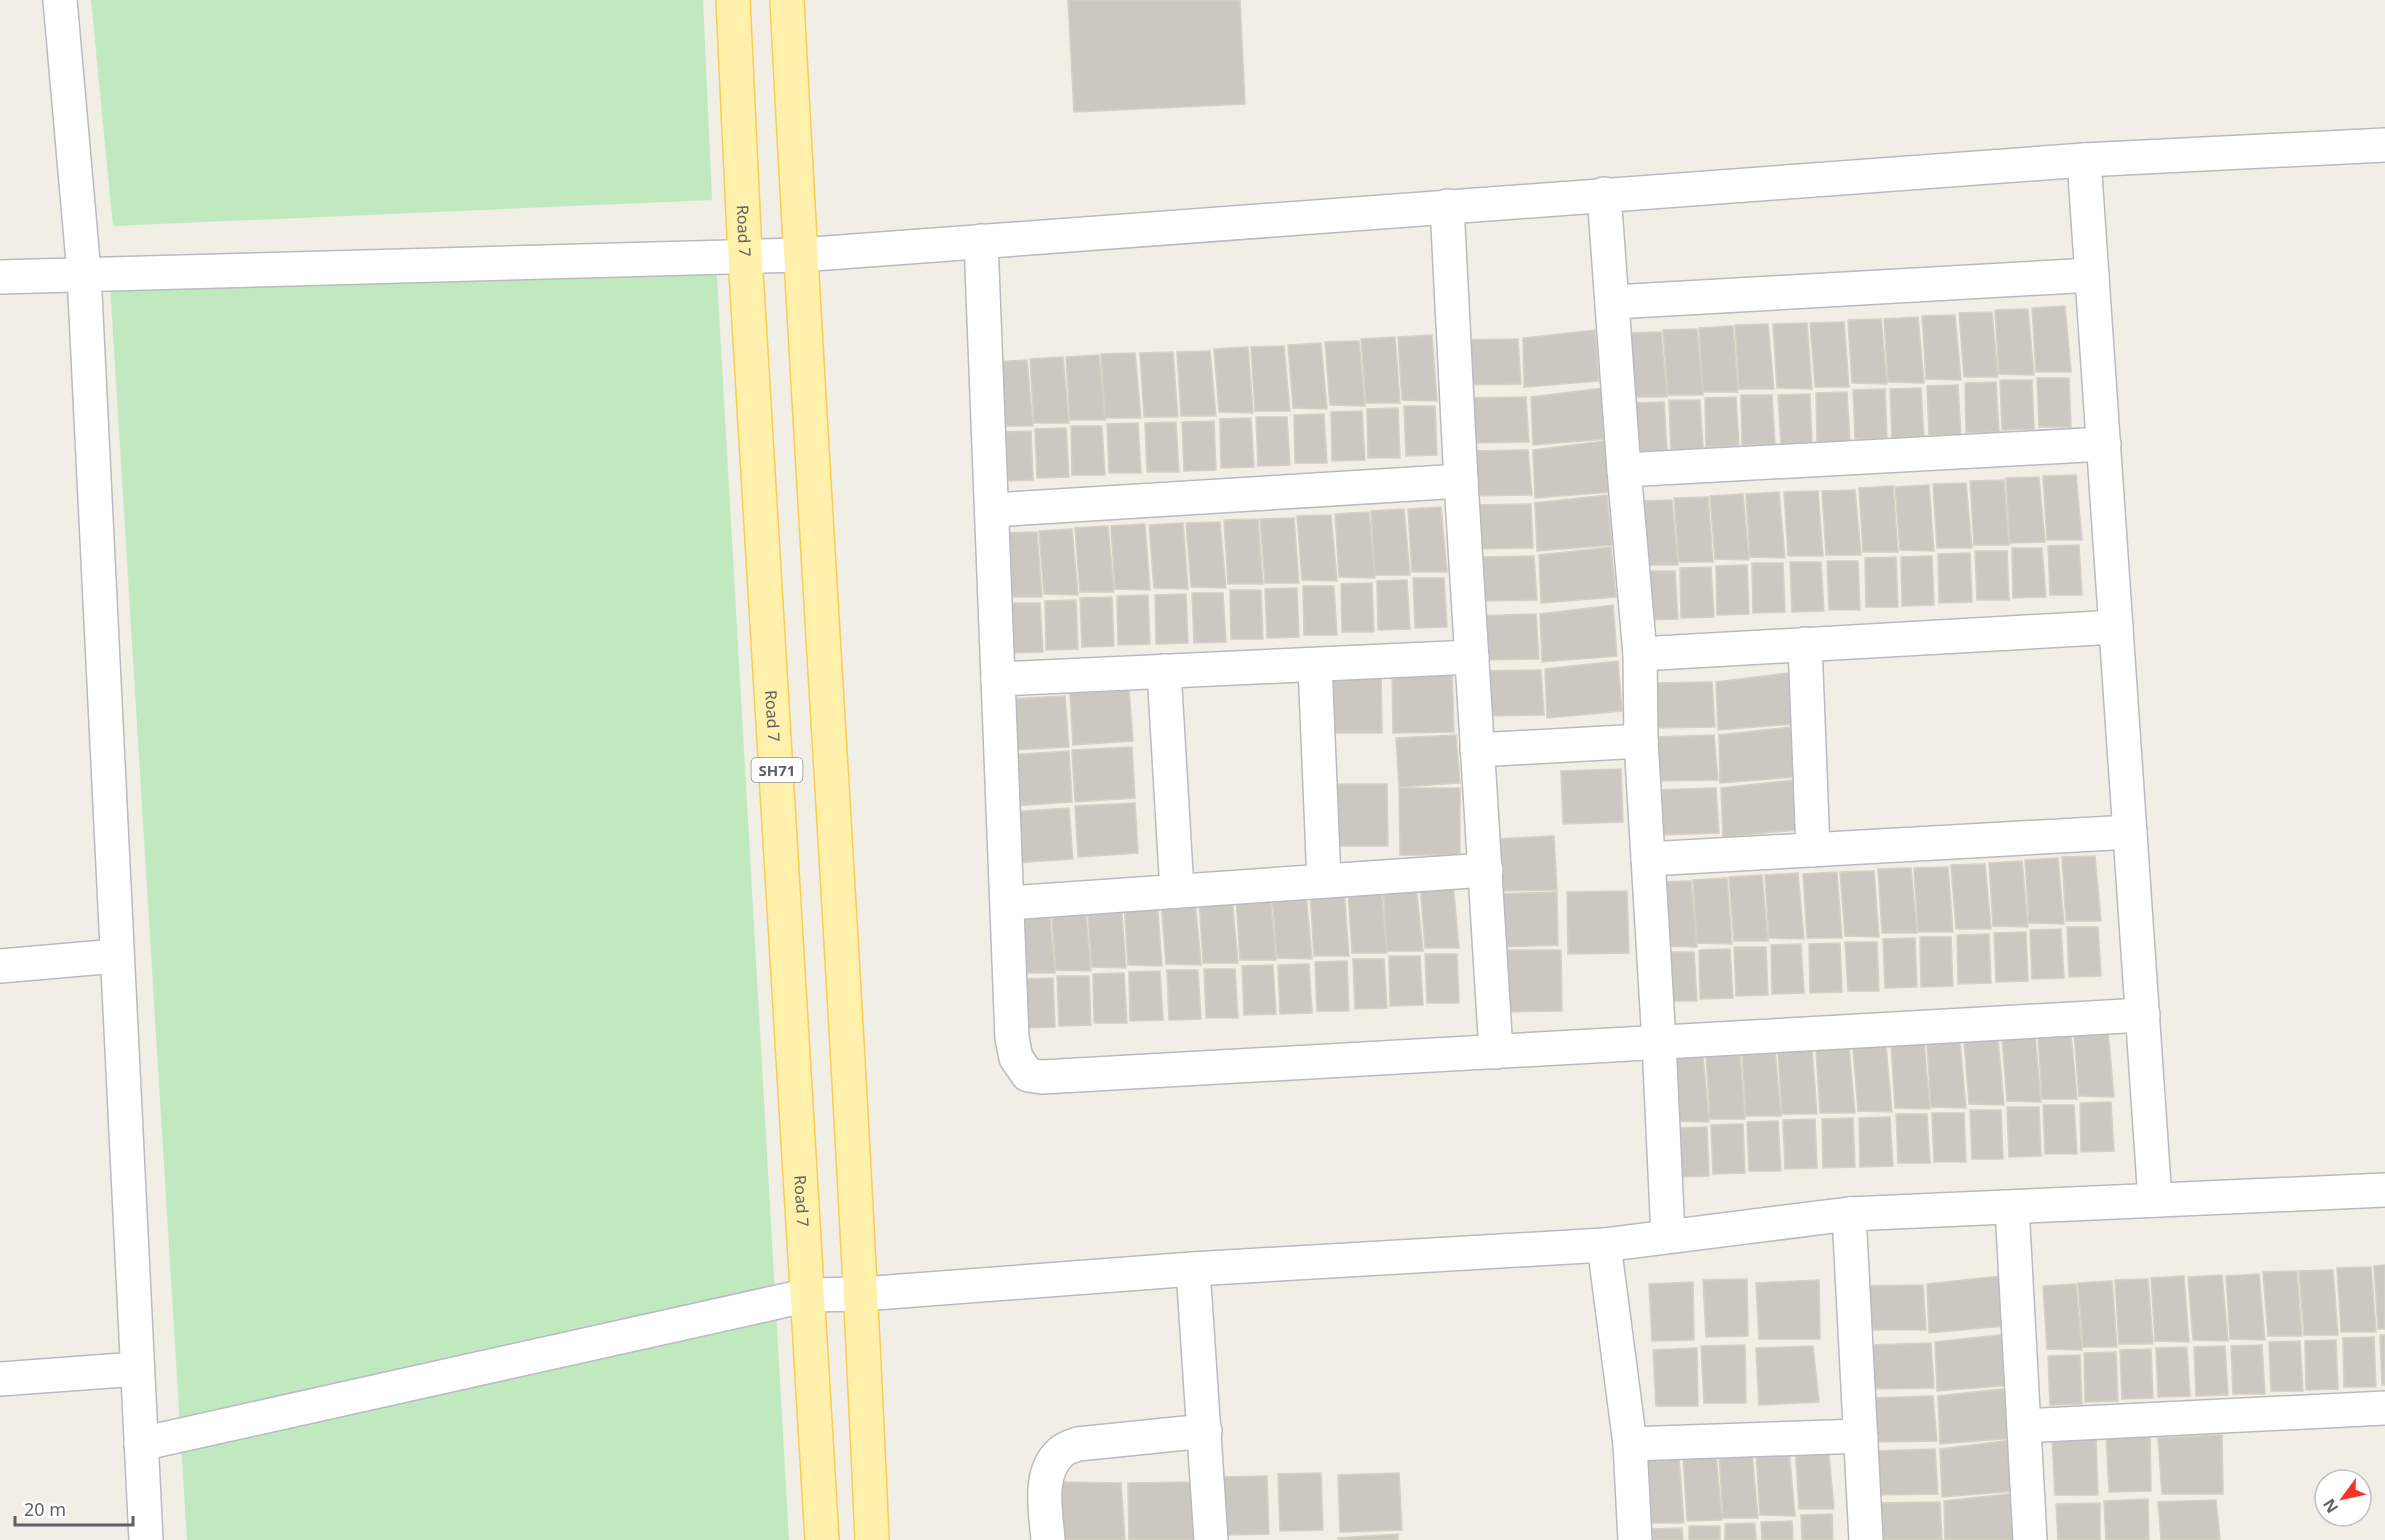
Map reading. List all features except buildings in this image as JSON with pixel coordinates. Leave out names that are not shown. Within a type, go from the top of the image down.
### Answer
[{"type":"main road","name":"Road 7","points":[[734,0],[745,255],[822,1540]]},
{"type":"main road","points":[[787,0],[862,1294],[872,1540]]},
{"type":"street","points":[[60,0],[84,273],[146,1540]]},
{"type":"street","points":[[0,277],[800,255],[2084,160],[2385,145]]},
{"type":"street","points":[[2084,160],[2155,1200]]},
{"type":"street","points":[[1605,194],[1624,470],[1640,654],[1641,741],[1668,1236]]},
{"type":"street","points":[[1447,206],[1461,481],[1496,1052]]},
{"type":"street","points":[[981,241],[1012,1038],[1016,1058],[1028,1075],[1042,1077],[2143,1015]]},
{"type":"street","points":[[1614,302],[2092,275]]},
{"type":"street","points":[[1624,470],[2104,444]]},
{"type":"street","points":[[993,510],[1461,481]]},
{"type":"street","points":[[1640,654],[2116,627]]},
{"type":"street","points":[[1805,644],[1813,850]]},
{"type":"street","points":[[998,679],[1472,657]]},
{"type":"street","points":[[1315,665],[1324,881]]},
{"type":"street","points":[[1164,671],[1177,891]]},
{"type":"street","points":[[1477,750],[1641,741]]},
{"type":"street","points":[[1648,859],[2130,832]]},
{"type":"street","points":[[1008,903],[1486,870]]},
{"type":"street","points":[[0,966],[116,956]]},
{"type":"street","points":[[141,1444],[809,1295],[862,1294],[1193,1269],[1604,1245],[1849,1214],[2385,1190]]},
{"type":"street","points":[[2012,1207],[2030,1540]]},
{"type":"street","points":[[1849,1214],[1866,1540]]},
{"type":"street","points":[[1604,1245],[1630,1444],[1635,1540]]},
{"type":"street","points":[[1193,1269],[1211,1540]]},
{"type":"street","points":[[0,1379],[137,1369]]},
{"type":"street","points":[[2024,1426],[2385,1408]]},
{"type":"street","points":[[1048,1540],[1045,1484],[1050,1465],[1062,1451],[1078,1444],[1205,1431]]},
{"type":"street","points":[[1630,1444],[1861,1436]]},
{"type":"green space","points":[[91,0],[703,0],[712,200],[113,226]]},
{"type":"green space","points":[[716,260],[789,1540],[187,1540],[110,284]]}]
